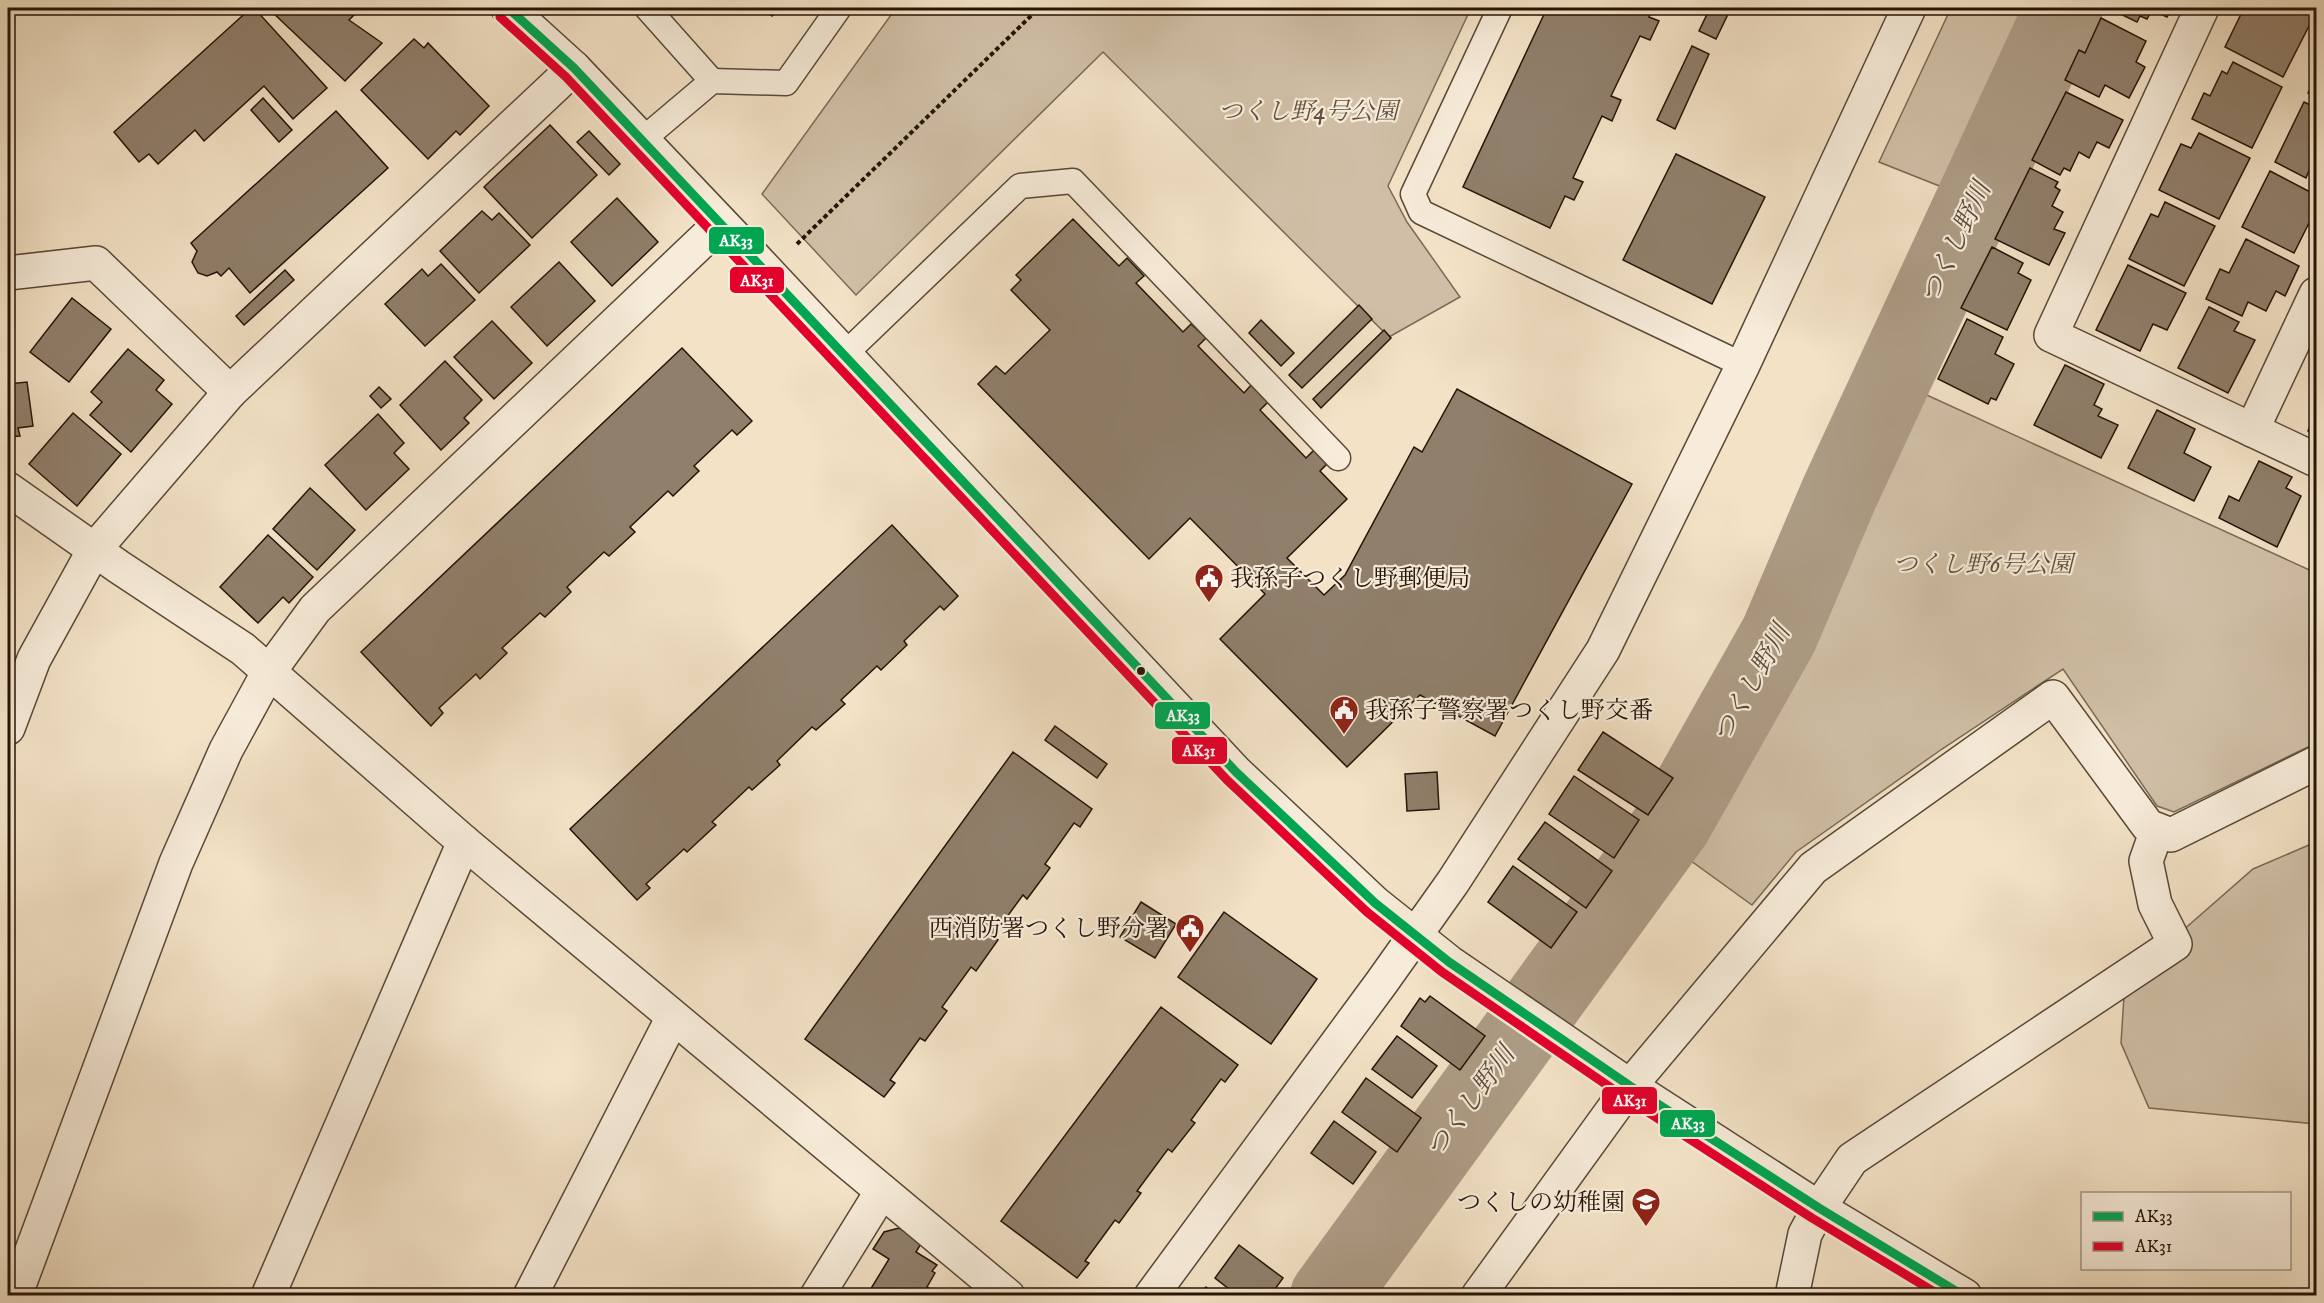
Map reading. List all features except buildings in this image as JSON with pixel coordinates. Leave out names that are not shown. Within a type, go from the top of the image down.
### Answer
[{"type":"street","points":[[1151,1296],[1453,882],[1603,651],[1743,365],[1909,8]]},
{"type":"street","points":[[2202,8],[2051,335],[2316,460]]},
{"type":"street","points":[[514,11],[574,68],[1236,772],[1375,903],[1449,962],[1630,1086],[1819,1208],[1965,1296]]},
{"type":"street","points":[[8,728],[34,659],[94,550],[230,392],[574,68]]},
{"type":"street","points":[[15,1296],[176,863],[226,750],[268,673],[315,609],[721,223]]},
{"type":"street","points":[[8,273],[96,263],[230,392]]},
{"type":"street","points":[[2252,430],[2316,294]]},
{"type":"street","points":[[8,489],[94,550],[243,649],[464,842],[1008,1296]]},
{"type":"street","points":[[1478,1296],[1630,1086],[1813,868],[2053,697],[2148,826],[2171,834],[2316,763]]},
{"type":"street","points":[[1792,1296],[1805,1234],[1819,1208],[1852,1159],[2175,944],[2155,904],[2146,861],[2157,830]]},
{"type":"street","points":[[268,1296],[464,842]]},
{"type":"street","points":[[530,1296],[673,1017]]},
{"type":"street","points":[[817,1296],[882,1191]]},
{"type":"lane","points":[[647,8],[712,81]]},
{"type":"lane","points":[[641,141],[712,81],[786,83],[839,8]]},
{"type":"lane","points":[[1500,8],[1413,194],[1420,212],[1743,365]]},
{"type":"lane","points":[[845,354],[1020,186],[1073,181],[1338,458]]},
{"type":"path","points":[[794,247],[1039,8]]},
{"type":"green space","name":"つくし野4号公園","points":[[896,8],[1471,8],[1388,186],[1407,222],[1460,297],[1389,337],[1103,52],[856,295],[762,194]]},
{"type":"green space","points":[[1951,8],[2038,8],[1952,191],[1879,162]]},
{"type":"green space","name":"つくし野6号公園","points":[[1918,391],[2316,573],[2316,738],[2310,746],[2174,812],[2157,806],[2063,669],[1942,749],[1796,852],[1752,905],[1676,850],[1830,583]]},
{"type":"green space","points":[[2316,842],[2316,1124],[2149,1108],[2121,1043],[2125,981],[2253,869]]},
{"type":"waterway","name":"つくし野川","points":[[1329,1296],[1673,823],[1779,635],[1839,494],[2064,8]]},
{"type":"transit line","name":"AK33","points":[[508,8],[574,68],[1236,772],[1375,903],[1449,962],[1630,1086],[1819,1208],[1964,1296]]},
{"type":"transit line","name":"AK31","points":[[500,17],[566,77],[1227,780],[1367,912],[1442,972],[1623,1096],[1812,1218],[1941,1296]]},
{"type":"place","name":"我孫子つくし野郵便局","points":[[1209,604]]},
{"type":"place","name":"我孫子警察署つくし野交番","points":[[1344,736]]},
{"type":"place","name":"西消防署つくし野分署","points":[[1190,954]]},
{"type":"place","name":"つくしの幼稚園","points":[[1646,1228]]}]
